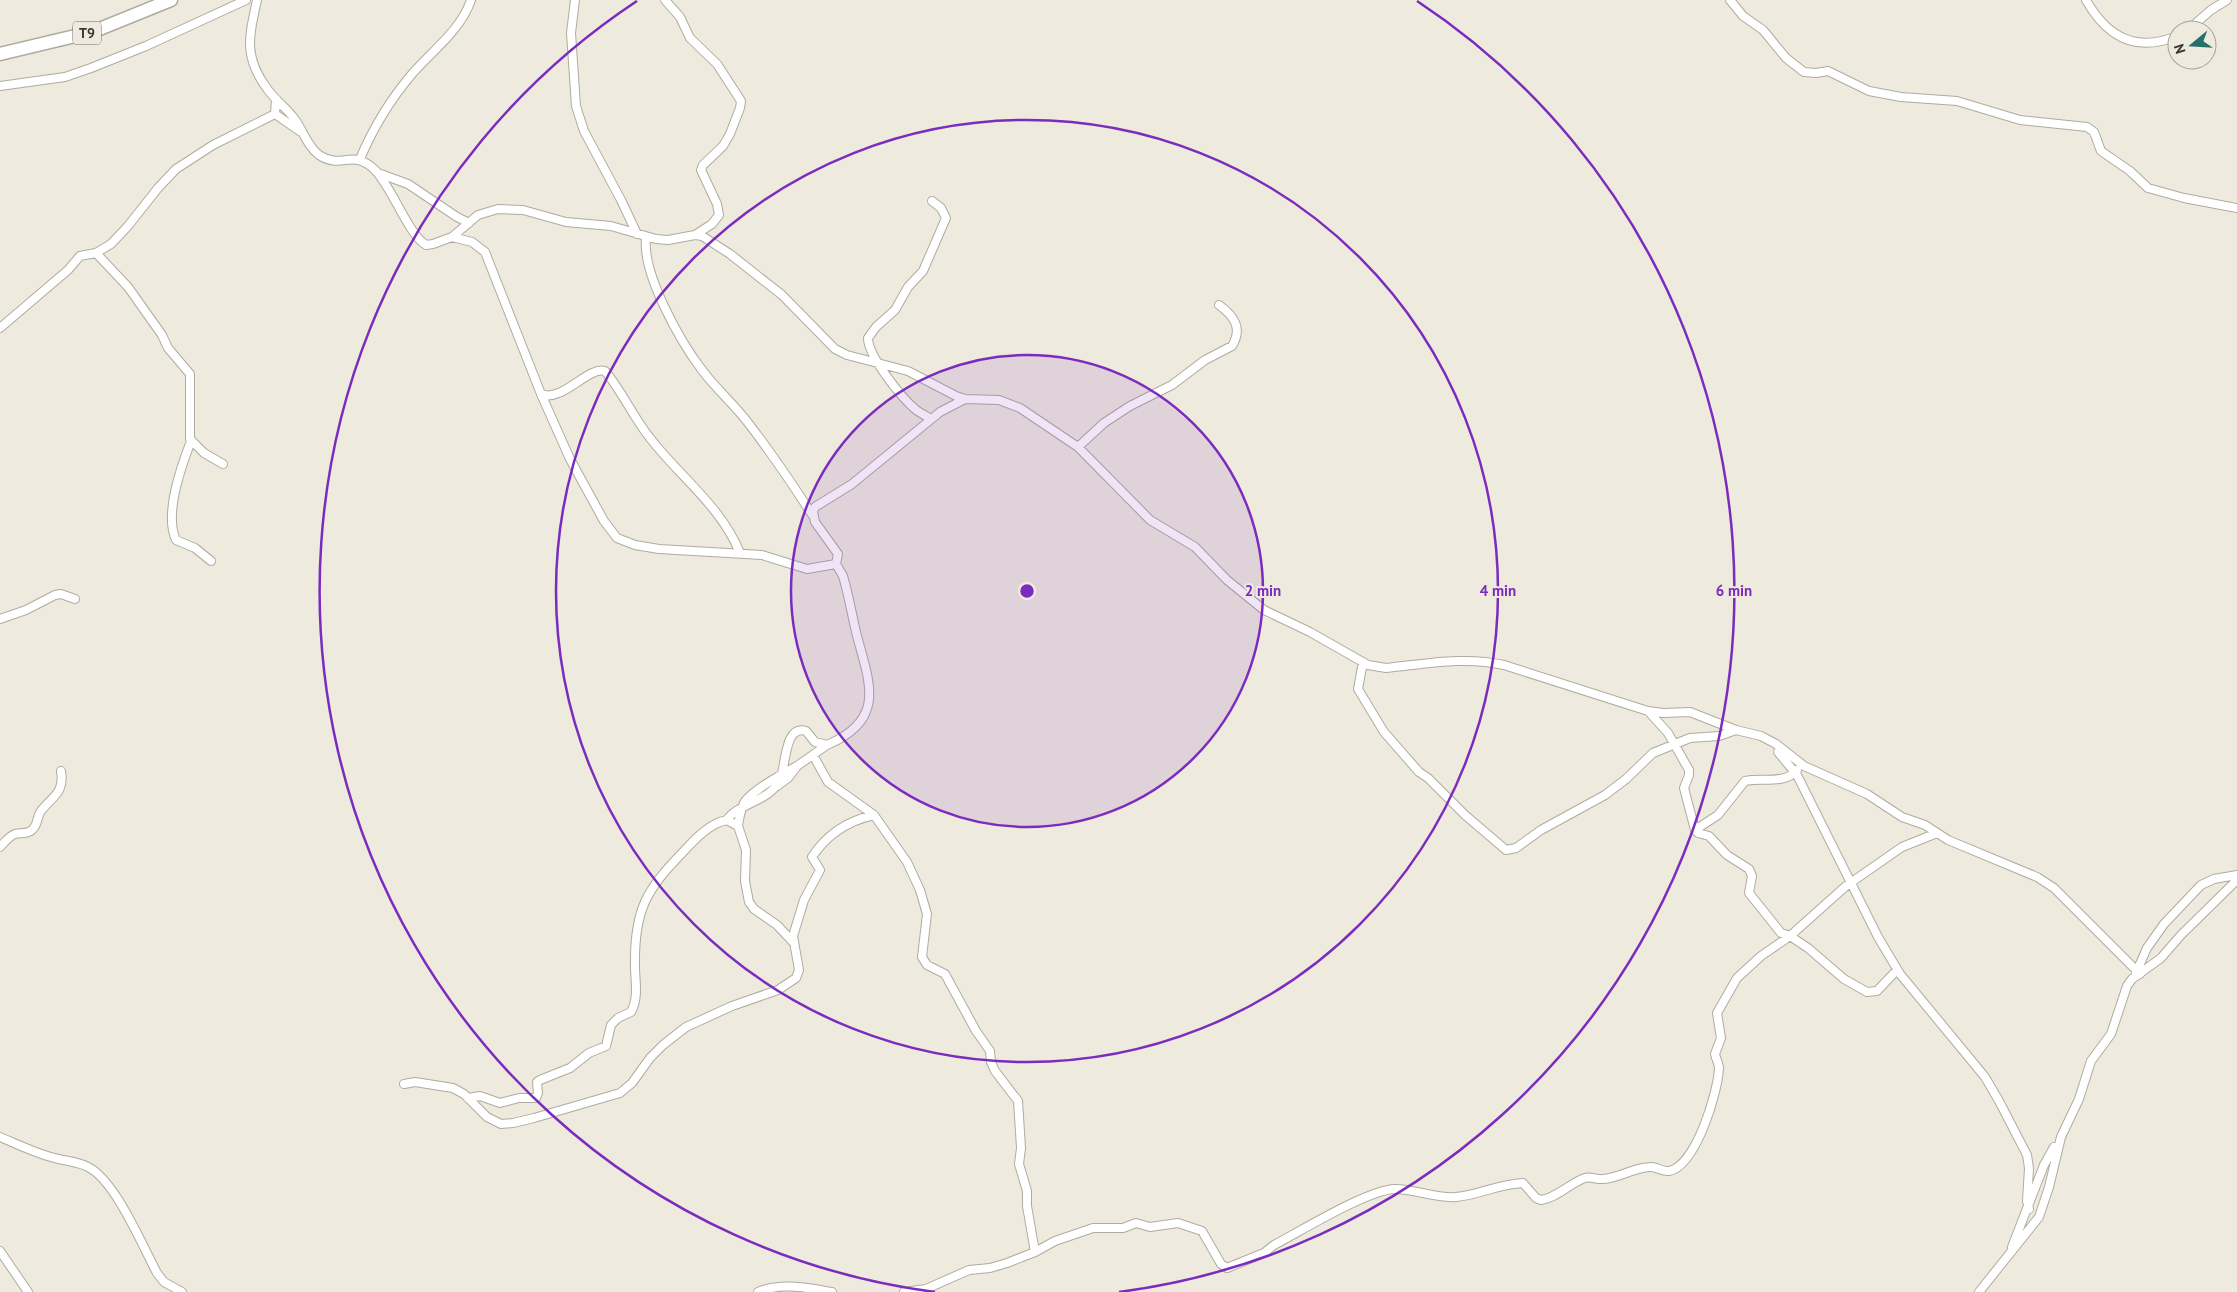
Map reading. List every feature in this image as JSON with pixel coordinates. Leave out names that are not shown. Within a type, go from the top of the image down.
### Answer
[{"type":"highway","name":"T9","points":[[0,54],[92,32],[171,0]]},
{"type":"street","points":[[0,86],[65,77],[91,68],[146,46],[246,0]]},
{"type":"street","points":[[257,0],[249,36],[250,50],[259,76],[276,100],[288,110],[319,155],[330,159],[360,159],[378,173],[408,184],[457,217],[470,223]]},
{"type":"street","points":[[360,159],[373,130],[396,95],[462,19],[471,0]]},
{"type":"street","points":[[575,0],[572,9],[571,33],[576,106],[584,131],[621,200],[636,234]]},
{"type":"street","points":[[378,173],[421,242],[426,245],[452,237],[478,215],[487,211],[512,209],[566,222],[611,226],[646,238],[668,240],[695,235],[712,224],[720,215],[717,204],[701,170],[703,165],[723,146],[730,134],[740,108],[741,100],[722,71],[690,38],[680,17],[665,0]]},
{"type":"street","points":[[1730,0],[1743,16],[1763,30],[1786,58],[1804,72],[1828,71],[1869,91],[1901,97],[1957,101],[2020,120],[2087,126],[2094,132],[2101,151],[2130,171],[2148,188],[2184,198],[2237,208]]},
{"type":"street","points":[[2086,0],[2092,11],[2105,25],[2130,41],[2140,44],[2152,44],[2167,39]]},
{"type":"street","points":[[2200,20],[2227,0]]},
{"type":"street","points":[[0,328],[68,270],[80,256],[96,253],[118,237],[176,169],[213,146],[275,114],[276,100]]},
{"type":"street","points":[[275,114],[304,135]]},
{"type":"street","points":[[931,419],[914,408],[877,362],[868,344],[870,332],[895,310],[908,287],[923,271],[946,218],[941,208],[932,201]]},
{"type":"street","points":[[695,235],[711,240],[765,281],[800,313],[834,349],[915,373],[965,399],[987,398],[1010,404],[1028,413],[1078,447],[1150,520],[1195,547],[1228,580],[1264,610],[1310,632],[1363,662],[1377,668],[1386,668],[1462,660],[1484,660],[1648,711],[1696,713],[1736,730],[1750,732],[1766,738],[1799,763],[1867,794],[1897,815],[1925,825],[1937,834],[2047,882],[2139,972]]},
{"type":"street","points":[[452,237],[472,242],[485,252],[541,394],[570,459],[604,521],[618,538],[636,545],[659,549],[762,555],[807,569],[836,564]]},
{"type":"street","points":[[646,238],[646,257],[651,276],[688,349],[714,385],[755,431],[820,529],[836,548],[839,558],[836,564]]},
{"type":"street","points":[[96,253],[128,287],[162,335],[168,348],[190,374],[191,442],[176,488],[172,532],[176,540],[195,548],[211,561]]},
{"type":"street","points":[[1078,447],[1093,432],[1111,419],[1142,399],[1172,385],[1205,360],[1232,346],[1238,333],[1237,325],[1228,311],[1219,305]]},
{"type":"street","points":[[541,394],[553,394],[596,371],[605,371],[650,439],[718,514],[740,553]]},
{"type":"street","points":[[813,516],[815,507],[852,484],[931,419],[965,399]]},
{"type":"street","points":[[191,442],[204,453],[223,464]]},
{"type":"street","points":[[793,942],[777,925],[754,909],[749,902],[745,881],[746,850],[738,826],[747,798],[846,734],[859,721],[869,704],[869,674],[857,635],[843,576],[836,564]]},
{"type":"street","points":[[0,619],[26,610],[55,595],[60,594],[75,599]]},
{"type":"street","points":[[1363,662],[1358,689],[1384,732],[1419,772],[1428,778],[1465,815],[1504,849],[1516,848],[1541,830],[1605,795],[1649,756],[1690,738],[1719,736],[1736,730]]},
{"type":"street","points":[[1648,711],[1663,726],[1675,744],[1689,772],[1684,788],[1695,830],[1710,837],[1727,855],[1749,869],[1752,878],[1748,888],[1750,893],[1779,932],[1790,936],[1844,979],[1867,992],[1877,991],[1897,970]]},
{"type":"street","points":[[775,787],[782,774],[788,741],[794,733],[802,730],[819,744],[827,745]]},
{"type":"street","points":[[1766,738],[1795,772],[1850,883],[1897,970],[1985,1077],[1999,1101],[2027,1155],[2029,1168],[2027,1201],[2029,1208]]},
{"type":"street","points":[[813,755],[828,782],[874,815],[907,862],[920,890],[927,914],[921,951],[923,960],[930,967],[945,974],[990,1051],[991,1062],[995,1071],[1018,1101],[1021,1148],[1019,1164],[1027,1191],[1027,1206],[1035,1252]]},
{"type":"street","points":[[1695,830],[1718,815],[1745,782],[1777,780],[1795,772],[1799,763]]},
{"type":"street","points":[[468,1098],[480,1096],[500,1103],[519,1098],[536,1098],[538,1093],[537,1082],[570,1068],[589,1053],[606,1046],[611,1025],[618,1018],[631,1012],[635,1003],[637,929],[642,905],[662,873],[695,838],[717,823],[727,820],[732,814],[785,781],[797,766]]},
{"type":"street","points":[[0,847],[14,834],[29,832],[35,828],[41,811],[59,791],[61,771]]},
{"type":"street","points":[[404,1084],[415,1082],[444,1085],[453,1088],[468,1098],[494,1122],[513,1123],[620,1093],[632,1083],[657,1051],[686,1027],[732,1006],[778,990],[796,978],[799,970],[793,942],[804,900],[820,872],[819,866],[813,861],[813,856],[841,827],[857,819],[874,815]]},
{"type":"street","points":[[727,820],[738,826]]},
{"type":"street","points":[[904,1292],[926,1289],[969,1270],[990,1268],[1035,1252],[1055,1241],[1093,1228],[1123,1228],[1136,1223],[1150,1227],[1178,1223],[1202,1231],[1221,1264],[1227,1268],[1264,1253],[1274,1245],[1327,1216],[1375,1195],[1394,1189],[1456,1197],[1500,1185],[1523,1184],[1536,1198],[1541,1200],[1588,1177],[1606,1179],[1631,1170],[1651,1167],[1664,1171],[1672,1170],[1692,1151],[1706,1121],[1718,1084],[1719,1066],[1715,1054],[1721,1036],[1716,1015],[1737,978],[1760,956],[1790,936],[1850,883],[1888,856],[1895,854],[1902,847],[1937,834]]},
{"type":"street","points":[[2139,972],[2147,948],[2164,924],[2201,885],[2214,879],[2237,875]]},
{"type":"street","points":[[2007,1258],[2029,1208],[2044,1165],[2061,1137],[2079,1099],[2091,1061],[2111,1034],[2127,986],[2139,972],[2161,958],[2181,934],[2237,880]]},
{"type":"street","points":[[0,1137],[47,1156],[79,1163],[94,1170],[102,1177],[125,1211],[157,1273],[164,1282],[182,1292]]},
{"type":"street","points":[[1979,1292],[2039,1217],[2049,1187],[2061,1137]]},
{"type":"street","points":[[0,1251],[28,1292]]},
{"type":"street","points":[[758,1292],[774,1287],[806,1287],[832,1292]]}]
